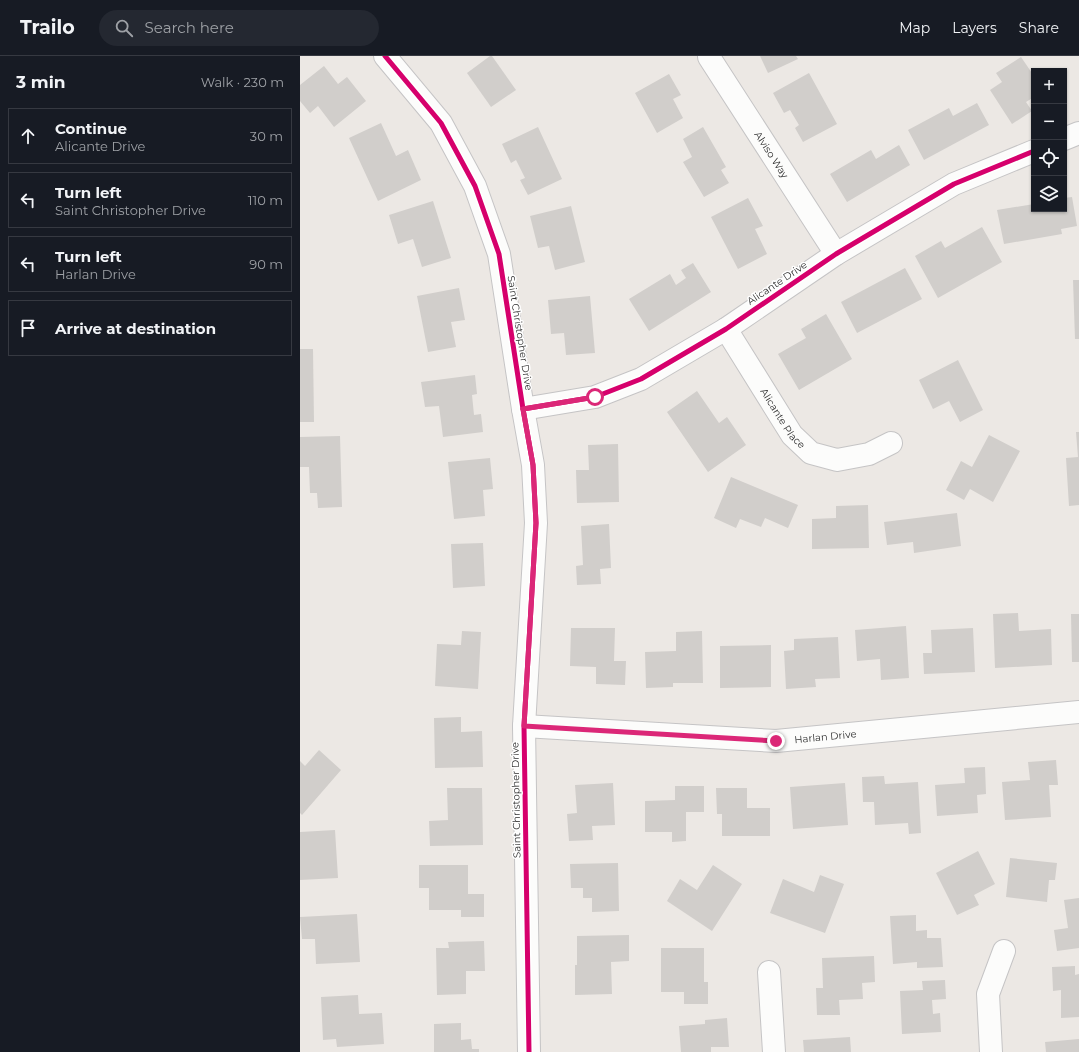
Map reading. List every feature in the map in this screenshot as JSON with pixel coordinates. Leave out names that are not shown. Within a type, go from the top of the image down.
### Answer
[{"type":"street","name":"Saint Christopher Drive","points":[[385,56],[441,123],[475,186],[499,254],[533,465],[536,523],[524,726],[529,1052]]},
{"type":"street","name":"Alviso Way","points":[[709,56],[836,254]]},
{"type":"street","points":[[1067,138],[1079,133]]},
{"type":"street","name":"Alicante Drive","points":[[523,409],[595,397],[635,382],[726,329],[836,254],[954,184],[1031,152]]},
{"type":"street","name":"Alicante Place","points":[[726,329],[792,435],[811,453],[837,460],[869,454],[892,443]]},
{"type":"street","name":"Harlan Drive","points":[[524,726],[776,741],[1079,712]]},
{"type":"street","points":[[991,1052],[988,994],[1004,952]]},
{"type":"street","points":[[769,972],[774,1052]]},
{"type":"building","points":[[492,56],[516,90],[491,107],[467,73]]},
{"type":"building","points":[[760,56],[796,56],[798,59],[768,73]]},
{"type":"building","points":[[1021,57],[1031,72],[1031,99],[1026,102],[1031,112],[1012,124],[990,90],[1002,82],[996,73]]},
{"type":"building","points":[[324,66],[338,84],[347,77],[366,101],[334,127],[318,106],[310,113],[300,101],[300,85]]},
{"type":"building","points":[[809,73],[837,124],[803,142],[795,128],[799,125],[790,110],[784,113],[773,93]]},
{"type":"building","points":[[669,74],[681,95],[673,99],[683,118],[657,133],[635,93]]},
{"type":"building","points":[[977,103],[989,125],[924,160],[908,130],[949,108],[953,116]]},
{"type":"building","points":[[381,123],[396,156],[408,150],[421,180],[378,201],[349,138]]},
{"type":"building","points":[[538,127],[562,179],[528,195],[520,180],[525,178],[516,160],[511,163],[502,144]]},
{"type":"building","points":[[703,127],[726,167],[721,170],[729,183],[704,197],[683,162],[692,157],[683,139]]},
{"type":"building","points":[[899,145],[910,165],[847,202],[830,174],[871,150],[876,159]]},
{"type":"building","points":[[1072,197],[1077,226],[1061,229],[1062,234],[1004,244],[997,210],[1031,204],[1031,212],[1067,212],[1067,198]]},
{"type":"building","points":[[748,198],[763,226],[755,229],[767,254],[738,269],[711,217]]},
{"type":"building","points":[[433,201],[451,258],[422,267],[413,239],[398,244],[389,215]]},
{"type":"building","points":[[571,206],[585,262],[555,270],[549,246],[538,248],[530,216]]},
{"type":"building","points":[[982,227],[1002,262],[938,298],[915,256],[941,241],[945,248]]},
{"type":"building","points":[[693,263],[711,292],[649,331],[629,299],[670,274],[676,285],[686,278],[681,270]]},
{"type":"building","points":[[905,268],[922,299],[857,333],[841,302]]},
{"type":"building","points":[[1073,280],[1079,280],[1079,339],[1075,339]]},
{"type":"building","points":[[459,288],[465,320],[451,322],[456,347],[428,352],[417,296]]},
{"type":"building","points":[[590,296],[595,353],[566,355],[564,333],[551,334],[548,300]]},
{"type":"building","points":[[826,314],[852,359],[799,390],[778,354],[806,338],[801,329]]},
{"type":"building","points":[[300,349],[313,349],[314,422],[300,422]]},
{"type":"building","points":[[958,360],[983,410],[960,422],[949,401],[933,409],[919,380]]},
{"type":"building","points":[[475,375],[477,394],[472,395],[474,415],[481,414],[483,432],[443,437],[439,406],[425,407],[421,382]]},
{"type":"building","points":[[697,391],[719,423],[727,417],[746,445],[708,472],[667,412]]},
{"type":"building","points":[[1076,432],[1079,432],[1079,505],[1069,506],[1066,458],[1078,457]]},
{"type":"building","points":[[989,435],[1020,451],[993,502],[970,489],[964,500],[946,490],[961,461],[972,467]]},
{"type":"building","points":[[340,436],[342,507],[318,508],[317,493],[310,493],[309,467],[300,467],[300,437]]},
{"type":"building","points":[[618,444],[619,502],[577,503],[576,470],[589,470],[588,445]]},
{"type":"building","points":[[490,458],[493,489],[483,490],[485,516],[454,519],[448,462]]},
{"type":"building","points":[[731,477],[798,505],[788,528],[765,518],[761,527],[740,519],[736,528],[714,518]]},
{"type":"building","points":[[868,505],[869,548],[812,549],[812,519],[836,518],[836,506]]},
{"type":"building","points":[[957,513],[961,546],[914,553],[913,542],[887,545],[884,522]]},
{"type":"building","points":[[609,524],[611,568],[600,569],[601,584],[577,585],[576,566],[583,565],[581,526]]},
{"type":"building","points":[[483,543],[485,586],[453,588],[451,544]]},
{"type":"building","points":[[1018,613],[1019,631],[1051,629],[1052,665],[995,668],[993,614]]},
{"type":"building","points":[[1071,614],[1079,614],[1079,662],[1072,662]]},
{"type":"building","points":[[906,626],[909,678],[881,680],[880,659],[857,661],[855,630]]},
{"type":"building","points":[[571,628],[615,628],[614,661],[626,661],[625,685],[596,684],[596,667],[570,666]]},
{"type":"building","points":[[973,628],[975,672],[924,674],[923,653],[932,653],[931,630]]},
{"type":"building","points":[[462,631],[481,632],[478,689],[435,686],[437,644],[461,645]]},
{"type":"building","points":[[702,631],[703,683],[673,683],[673,687],[646,688],[645,652],[676,651],[676,632]]},
{"type":"building","points":[[838,637],[840,678],[815,679],[816,687],[786,689],[784,651],[794,650],[794,639]]},
{"type":"building","points":[[771,645],[771,687],[720,688],[720,646]]},
{"type":"building","points":[[461,717],[461,732],[482,731],[483,767],[435,768],[434,718]]},
{"type":"building","points":[[319,750],[341,770],[302,815],[300,813],[300,761],[305,766]]},
{"type":"building","points":[[1056,760],[1058,785],[1049,785],[1051,817],[1005,820],[1002,782],[1030,780],[1028,762]]},
{"type":"building","points":[[985,767],[986,794],[977,795],[978,813],[937,816],[935,785],[965,783],[964,768]]},
{"type":"building","points":[[884,776],[885,784],[918,782],[921,833],[909,834],[908,823],[875,825],[874,802],[863,802],[862,777]]},
{"type":"building","points":[[613,783],[615,825],[592,826],[593,840],[569,841],[567,814],[577,813],[575,785]]},
{"type":"building","points":[[845,783],[848,825],[793,829],[790,787]]},
{"type":"building","points":[[675,786],[704,786],[704,812],[686,812],[686,841],[672,842],[672,832],[645,832],[645,801],[675,800]]},
{"type":"building","points":[[447,788],[482,788],[483,845],[430,846],[429,821],[448,820]]},
{"type":"building","points":[[716,788],[747,788],[747,808],[770,808],[770,836],[722,836],[722,814],[717,814]]},
{"type":"building","points":[[335,830],[338,878],[300,880],[300,832]]},
{"type":"building","points":[[978,851],[995,884],[974,895],[979,905],[957,915],[936,873]]},
{"type":"building","points":[[1010,858],[1057,863],[1055,880],[1049,880],[1047,902],[1006,897]]},
{"type":"building","points":[[618,863],[619,911],[592,912],[592,898],[583,898],[583,888],[571,888],[570,864]]},
{"type":"building","points":[[419,865],[468,865],[468,894],[484,894],[484,917],[461,917],[461,910],[429,910],[429,888],[419,888]]},
{"type":"building","points":[[713,865],[742,884],[712,931],[667,901],[680,879],[697,890]]},
{"type":"building","points":[[820,875],[844,884],[825,933],[770,913],[783,879],[814,892]]},
{"type":"building","points":[[1079,898],[1079,948],[1057,951],[1054,930],[1068,928],[1064,900]]},
{"type":"building","points":[[357,914],[360,962],[316,964],[315,939],[302,939],[300,917]]},
{"type":"building","points":[[916,915],[916,931],[927,930],[927,938],[941,938],[943,967],[917,968],[917,962],[893,964],[890,916]]},
{"type":"building","points":[[629,935],[629,961],[611,962],[612,994],[575,995],[577,936]]},
{"type":"building","points":[[484,941],[485,971],[466,971],[466,994],[437,995],[436,948],[449,948],[448,942]]},
{"type":"building","points":[[661,948],[704,948],[704,982],[708,982],[708,1004],[684,1004],[684,992],[661,992]]},
{"type":"building","points":[[874,956],[875,982],[862,983],[863,999],[839,1000],[840,1015],[817,1015],[816,988],[823,988],[822,958]]},
{"type":"building","points":[[1075,966],[1075,975],[1079,974],[1079,1017],[1061,1018],[1061,990],[1053,991],[1052,967]]},
{"type":"building","points":[[945,980],[946,999],[932,1000],[933,1014],[940,1013],[941,1032],[902,1034],[900,991],[923,990],[922,981]]},
{"type":"building","points":[[358,995],[359,1014],[382,1013],[384,1044],[337,1047],[336,1039],[323,1040],[321,997]]},
{"type":"building","points":[[727,1018],[729,1047],[711,1047],[711,1052],[681,1052],[679,1026],[705,1024],[705,1020]]},
{"type":"building","points":[[461,1023],[461,1040],[471,1039],[472,1049],[479,1049],[479,1052],[434,1052],[434,1024]]},
{"type":"building","points":[[850,1037],[851,1052],[804,1052],[803,1040]]},
{"type":"building","points":[[1079,1039],[1079,1052],[1046,1052],[1045,1042]]},
{"type":"cycle path","points":[[385,56],[441,123],[475,186],[499,254],[533,465],[536,523],[524,726],[529,1052]]},
{"type":"cycle path","points":[[523,409],[595,397],[641,379],[726,329],[836,254],[954,184],[1031,152]]},
{"type":"route","points":[[595,397],[523,409],[533,465],[536,523],[524,726],[776,741]]}]
